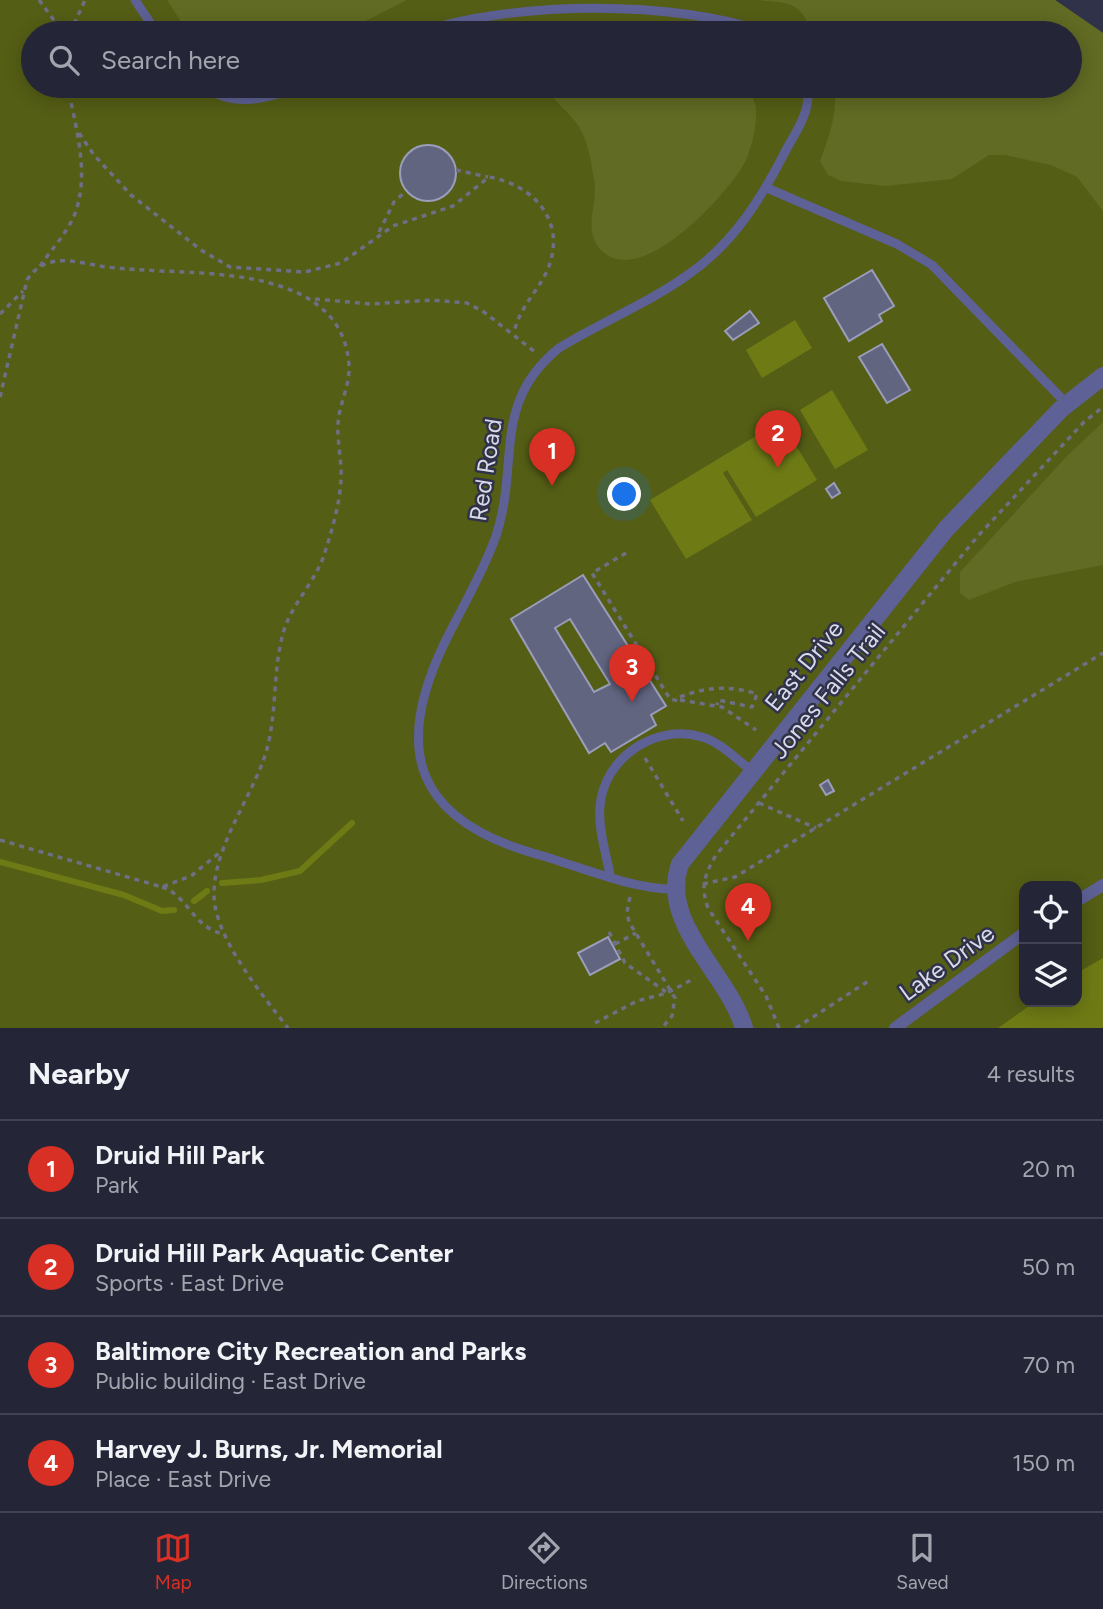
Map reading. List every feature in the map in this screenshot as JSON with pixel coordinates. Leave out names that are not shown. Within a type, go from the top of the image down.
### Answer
[{"type":"street","name":"East Drive","points":[[674,889],[683,858],[946,529],[1067,404],[1103,376]]},
{"type":"street","points":[[1082,898],[1103,886]]},
{"type":"street","points":[[674,889],[681,915],[730,995],[744,1028]]},
{"type":"street","name":"Lake Drive","points":[[895,1028],[1019,937]]},
{"type":"lane","points":[[135,0],[149,21]]},
{"type":"lane","points":[[451,21],[489,13],[587,1],[665,4],[737,21]]},
{"type":"lane","points":[[230,98],[244,101],[256,98]]},
{"type":"lane","name":"Red Road","points":[[674,889],[654,889],[511,847],[468,828],[438,800],[422,765],[419,744],[421,709],[432,671],[485,564],[503,511],[515,407],[522,389],[544,360],[581,334],[691,273],[730,237],[767,188],[807,111],[807,98]]},
{"type":"lane","points":[[767,188],[923,259],[1067,404]]},
{"type":"lane","points":[[610,875],[601,828],[601,797],[610,772],[629,752],[663,736],[690,735],[714,742],[751,770]]},
{"type":"path","points":[[39,0],[55,21]]},
{"type":"path","points":[[75,21],[85,0]]},
{"type":"path","points":[[0,314],[23,290],[74,214],[80,169],[79,133],[71,98]]},
{"type":"path","points":[[79,133],[94,155],[131,195],[190,242],[230,267],[305,272],[325,269],[352,257],[378,234],[393,226],[453,206],[489,177]]},
{"type":"path","points":[[456,170],[516,184],[534,196],[543,208],[552,236],[553,253],[547,270],[523,307],[514,333]]},
{"type":"path","points":[[378,234],[394,202],[407,191]]},
{"type":"path","points":[[38,267],[64,260],[125,269],[228,274],[313,299],[371,304],[450,300],[467,303],[514,333],[544,360]]},
{"type":"path","points":[[228,274],[230,267]]},
{"type":"path","points":[[0,397],[16,338],[23,290]]},
{"type":"path","points":[[288,1028],[225,934],[214,899],[215,881],[225,847],[270,740],[278,662],[285,628],[297,602],[316,575],[340,495],[338,423],[349,366],[335,322],[313,299]]},
{"type":"path","name":"Jones Falls Trail","points":[[703,884],[716,855],[977,537],[1084,422],[1103,407]]},
{"type":"path","points":[[626,553],[593,573],[670,699],[717,705],[756,730]]},
{"type":"path","points":[[779,1028],[766,996],[743,966],[708,908],[703,884],[735,877],[1103,653]]},
{"type":"path","points":[[680,701],[680,698],[710,688],[732,688],[757,694],[752,708],[730,701],[718,701],[717,705]]},
{"type":"path","points":[[644,756],[683,821]]},
{"type":"path","points":[[736,789],[758,803],[817,828]]},
{"type":"path","points":[[0,840],[174,891],[205,927],[225,934]]},
{"type":"path","points":[[162,887],[191,876],[225,847]]},
{"type":"path","points":[[632,894],[626,912],[670,992],[674,1006],[662,1028]]},
{"type":"path","points":[[609,932],[625,963],[670,992]]},
{"type":"path","points":[[615,944],[636,933]]},
{"type":"path","points":[[595,1023],[637,1001],[670,992],[696,977]]},
{"type":"path","points":[[796,1028],[870,980]]},
{"type":"shaded area","points":[[0,0],[1055,0],[1103,33],[1103,1028],[0,1028]]},
{"type":"shaded area","points":[[167,0],[407,0],[366,21],[180,21]]},
{"type":"shaded area","points":[[758,0],[1055,0],[1103,33],[1103,211],[1077,177],[1051,165],[1005,155],[989,155],[952,179],[886,186],[841,181],[828,175],[820,161],[832,124],[835,98],[1082,98],[1082,21],[806,21],[798,9],[778,2]]},
{"type":"shaded area","points":[[554,98],[753,98],[756,111],[749,152],[736,177],[702,215],[681,233],[659,249],[638,258],[618,259],[601,250],[596,243],[592,228],[595,186],[586,144],[575,122]]},
{"type":"shaded area","points":[[795,320],[812,348],[762,378],[746,350]]},
{"type":"shaded area","points":[[832,390],[868,450],[835,469],[800,410]]},
{"type":"shaded area","points":[[781,421],[817,480],[756,517],[727,470],[723,473],[752,520],[686,559],[650,500]]},
{"type":"shaded area","points":[[1103,422],[1103,565],[1015,582],[969,600],[960,593],[960,572],[1068,455]]},
{"type":"shaded area","points":[[1103,958],[1103,1028],[998,1028],[1028,1007],[1082,1007],[1082,970]]},
{"type":"building","points":[[422,145],[434,145],[444,149],[452,157],[456,173],[452,189],[444,197],[434,201],[422,201],[412,197],[404,189],[400,179],[400,167],[404,157],[412,149]]},
{"type":"building","points":[[872,270],[894,306],[879,315],[882,321],[849,341],[824,298]]},
{"type":"building","points":[[750,311],[759,323],[733,340],[725,331]]},
{"type":"building","points":[[882,344],[910,390],[887,403],[859,357]]},
{"type":"building","points":[[834,483],[840,493],[832,498],[826,489]]},
{"type":"building","points":[[583,575],[666,706],[651,715],[656,725],[611,752],[605,743],[589,753],[511,619]],"holes":[[[570,619],[610,684],[594,692],[555,628]]]},
{"type":"building","points":[[828,780],[834,791],[826,795],[820,785]]},
{"type":"building","points":[[608,937],[620,959],[590,975],[578,953]]},
{"type":"waterway","points":[[222,883],[261,880],[300,871],[352,823]]},
{"type":"waterway","points":[[0,862],[124,895],[162,911],[174,910]]},
{"type":"waterway","points":[[194,901],[207,891]]},
{"type":"place","name":"Druid Hill Park Aquatic Center","points":[[778,468]]},
{"type":"place","name":"Druid Hill Park","points":[[552,486]]},
{"type":"place","name":"Baltimore City Recreation and Parks","points":[[632,702]]},
{"type":"place","name":"Harvey J. Burns, Jr. Memorial","points":[[748,941]]}]
